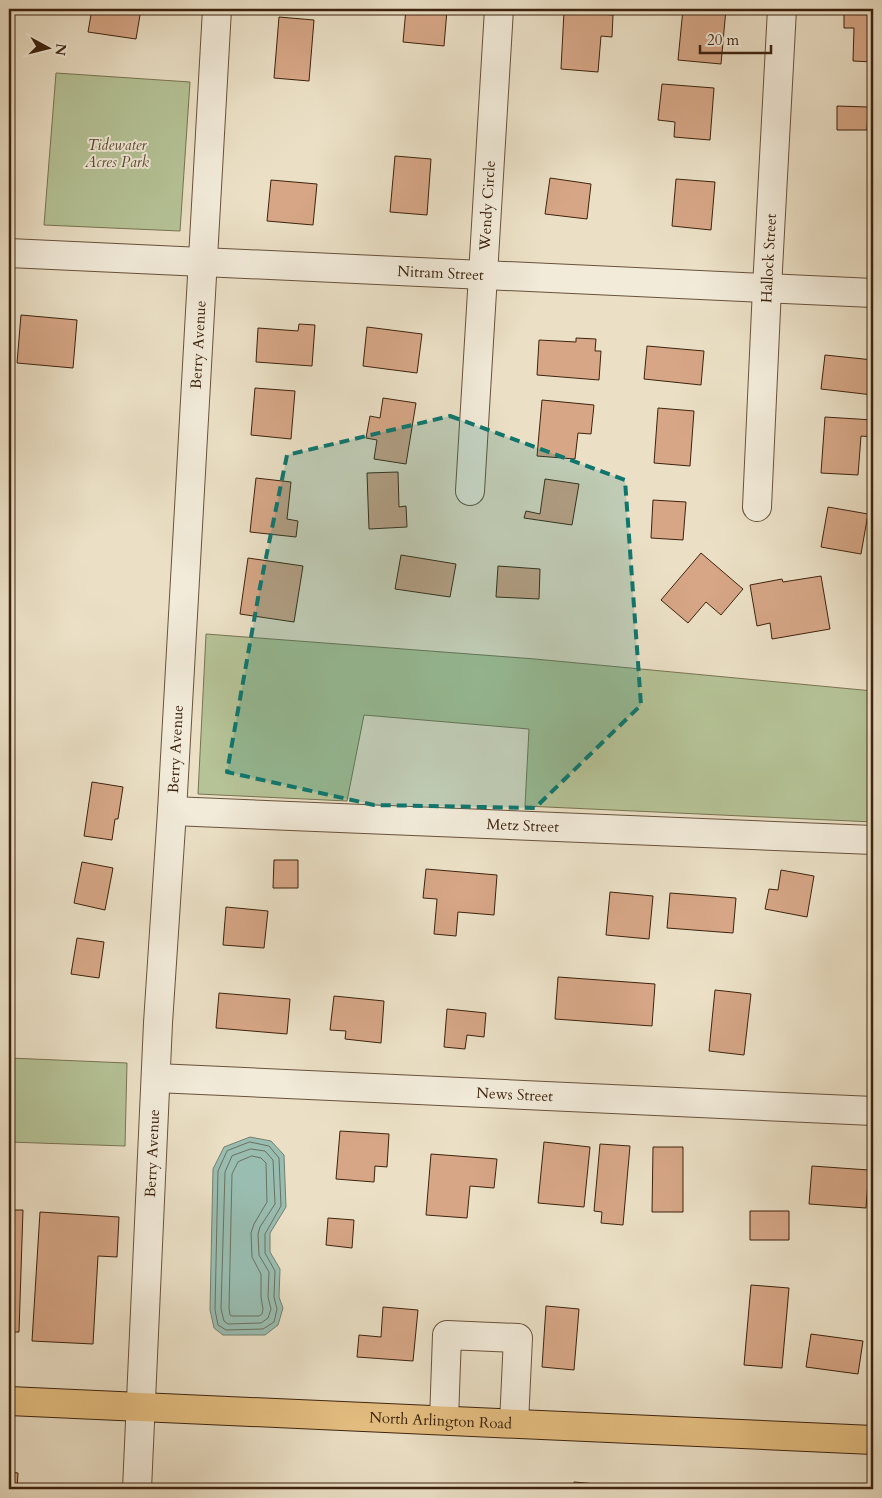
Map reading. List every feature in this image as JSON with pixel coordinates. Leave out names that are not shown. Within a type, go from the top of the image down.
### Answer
[{"type":"main road","name":"North Arlington Road","points":[[9,1401],[873,1440]]},
{"type":"street","name":"Berry Avenue","points":[[137,1489],[158,1023],[172,811],[217,9]]},
{"type":"street","name":"Wendy Circle","points":[[470,491],[499,9]]},
{"type":"street","name":"Hallock Street","points":[[757,507],[766,288],[782,9]]},
{"type":"street","name":"Nitram Street","points":[[9,253],[873,293]]},
{"type":"street","name":"Metz Street","points":[[172,811],[873,840]]},
{"type":"street","name":"News Street","points":[[156,1078],[873,1111]]},
{"type":"street","points":[[444,1420],[447,1335],[518,1338],[514,1423]]},
{"type":"highlighted area","points":[[450,416],[625,480],[641,705],[535,808],[374,805],[227,772],[260,587],[287,455]]},
{"type":"green space","name":"Tidewater Acres Park","points":[[56,73],[190,82],[180,231],[44,225]]},
{"type":"green space","points":[[206,634],[535,659],[873,691],[873,822],[525,806],[529,729],[364,715],[347,801],[198,794]]},
{"type":"green space","points":[[9,1058],[127,1063],[125,1146],[9,1142]]},
{"type":"water","points":[[250,1137],[271,1141],[284,1155],[286,1207],[270,1233],[270,1252],[280,1269],[279,1297],[283,1308],[278,1325],[265,1335],[223,1335],[214,1328],[210,1310],[213,1169],[224,1147]]},
{"type":"building","points":[[92,9],[141,9],[136,39],[88,32]]},
{"type":"building","points":[[406,9],[447,10],[444,46],[403,42]]},
{"type":"building","points":[[683,9],[726,9],[721,64],[678,60]]},
{"type":"building","points":[[564,11],[613,15],[612,37],[601,36],[598,72],[561,69]]},
{"type":"building","points":[[844,12],[873,13],[873,62],[853,61],[854,28],[844,28]]},
{"type":"building","points":[[279,17],[314,20],[309,81],[274,78]]},
{"type":"building","points":[[662,84],[714,88],[710,140],[674,137],[675,122],[658,120]]},
{"type":"building","points":[[837,106],[868,107],[867,130],[837,130]]},
{"type":"building","points":[[395,156],[431,159],[427,215],[390,212]]},
{"type":"building","points":[[550,178],[591,184],[587,219],[545,214]]},
{"type":"building","points":[[676,179],[715,182],[711,230],[672,226]]},
{"type":"building","points":[[271,180],[317,184],[313,225],[267,221]]},
{"type":"building","points":[[21,315],[77,320],[73,368],[17,363]]},
{"type":"building","points":[[299,324],[315,325],[312,366],[256,362],[258,328],[298,331]]},
{"type":"building","points":[[367,327],[422,334],[417,373],[363,366]]},
{"type":"building","points":[[576,338],[596,339],[595,351],[601,351],[599,380],[537,375],[539,340],[576,342]]},
{"type":"building","points":[[647,346],[704,351],[701,385],[644,379]]},
{"type":"building","points":[[825,355],[873,360],[873,395],[821,389]]},
{"type":"building","points":[[255,388],[295,391],[291,439],[251,435]]},
{"type":"building","points":[[383,398],[416,403],[406,464],[374,459],[377,440],[366,438],[370,416],[380,418]]},
{"type":"building","points":[[542,400],[594,405],[591,434],[578,433],[575,459],[537,456]]},
{"type":"building","points":[[658,408],[694,411],[690,466],[654,463]]},
{"type":"building","points":[[825,417],[873,420],[873,437],[861,436],[858,475],[821,473]]},
{"type":"building","points":[[398,472],[399,507],[406,506],[407,527],[369,529],[367,473]]},
{"type":"building","points":[[256,478],[291,482],[287,519],[298,521],[296,537],[250,532]]},
{"type":"building","points":[[545,479],[579,484],[572,525],[524,518],[526,511],[540,514]]},
{"type":"building","points":[[653,500],[686,502],[683,540],[651,538]]},
{"type":"building","points":[[828,507],[868,514],[861,554],[821,547]]},
{"type":"building","points":[[701,553],[743,589],[721,615],[706,602],[688,623],[661,600]]},
{"type":"building","points":[[401,555],[456,564],[450,597],[395,589]]},
{"type":"building","points":[[248,558],[303,566],[294,622],[240,614]]},
{"type":"building","points":[[498,566],[540,569],[539,599],[496,597]]},
{"type":"building","points":[[821,576],[830,629],[772,639],[770,623],[757,626],[750,585],[782,579],[783,582]]},
{"type":"building","points":[[92,782],[123,787],[118,819],[115,819],[112,840],[84,836]]},
{"type":"building","points":[[274,860],[298,860],[298,888],[273,888]]},
{"type":"building","points":[[82,862],[113,868],[105,910],[74,903]]},
{"type":"building","points":[[426,869],[497,875],[494,915],[458,912],[456,936],[434,934],[437,899],[423,898]]},
{"type":"building","points":[[781,870],[814,876],[807,917],[765,909],[769,889],[778,890]]},
{"type":"building","points":[[610,892],[653,896],[649,939],[606,935]]},
{"type":"building","points":[[670,893],[736,898],[733,933],[667,928]]},
{"type":"building","points":[[226,907],[268,911],[264,948],[223,945]]},
{"type":"building","points":[[77,938],[104,942],[99,978],[71,974]]},
{"type":"building","points":[[558,977],[655,984],[652,1026],[555,1019]]},
{"type":"building","points":[[715,990],[751,994],[744,1055],[709,1051]]},
{"type":"building","points":[[219,993],[290,999],[287,1034],[216,1028]]},
{"type":"building","points":[[334,996],[384,1001],[381,1043],[345,1039],[346,1031],[330,1030]]},
{"type":"building","points":[[447,1009],[486,1013],[484,1037],[467,1035],[465,1049],[444,1047]]},
{"type":"building","points":[[340,1131],[389,1134],[387,1167],[375,1166],[374,1182],[336,1179]]},
{"type":"building","points":[[544,1142],[590,1147],[584,1207],[538,1203]]},
{"type":"building","points":[[600,1144],[630,1146],[623,1225],[601,1223],[602,1212],[594,1211]]},
{"type":"building","points":[[653,1147],[683,1147],[683,1212],[652,1212]]},
{"type":"building","points":[[431,1154],[497,1159],[494,1188],[470,1186],[467,1218],[426,1215]]},
{"type":"building","points":[[812,1166],[869,1170],[866,1208],[809,1204]]},
{"type":"building","points":[[9,1210],[23,1210],[19,1332],[9,1332]]},
{"type":"building","points":[[750,1211],[789,1211],[789,1240],[750,1240]]},
{"type":"building","points":[[40,1212],[119,1217],[117,1257],[98,1256],[93,1344],[32,1341]]},
{"type":"building","points":[[328,1218],[354,1220],[352,1248],[326,1245]]},
{"type":"building","points":[[751,1285],[789,1288],[782,1368],[744,1365]]},
{"type":"building","points":[[546,1306],[579,1309],[574,1370],[542,1367]]},
{"type":"building","points":[[383,1307],[418,1310],[413,1361],[357,1357],[359,1335],[381,1337]]},
{"type":"building","points":[[811,1334],[863,1341],[858,1374],[806,1367]]},
{"type":"building","points":[[9,1472],[18,1473],[17,1489],[9,1489]]},
{"type":"building","points":[[574,1482],[620,1486],[620,1489],[573,1489]]}]
